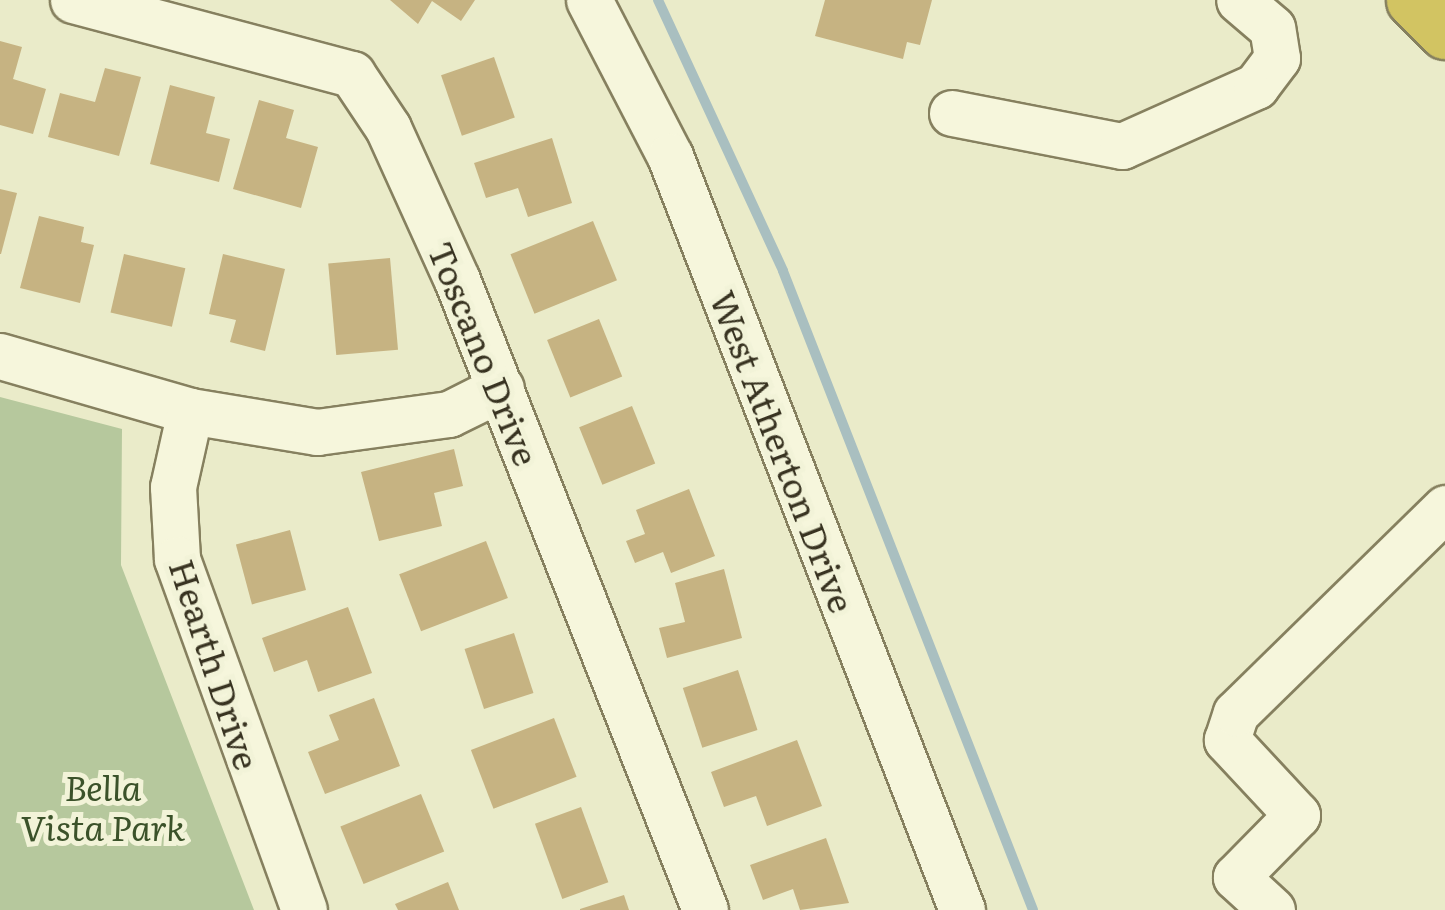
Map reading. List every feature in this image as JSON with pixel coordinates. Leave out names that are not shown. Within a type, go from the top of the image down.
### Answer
[{"type":"highway","points":[[1414,0],[1445,31]]},
{"type":"street","name":"Toscano Drive","points":[[73,0],[352,74],[388,128],[501,388],[705,910]]},
{"type":"street","name":"West Atherton Drive","points":[[589,0],[670,156],[962,910]]},
{"type":"street","points":[[952,113],[1122,146],[1256,86],[1276,58],[1272,28],[1239,0]]},
{"type":"street","points":[[0,356],[190,411],[333,431],[449,414],[501,388]]},
{"type":"street","name":"Hearth Drive","points":[[190,411],[173,487],[177,559],[304,910]]},
{"type":"street","points":[[1272,910],[1236,876],[1297,815],[1227,740],[1236,713],[1445,508]]},
{"type":"green space","name":"Bella Vista Park","points":[[0,397],[122,429],[121,565],[254,910],[0,910]]},
{"type":"building","points":[[390,0],[475,0],[461,21],[432,1],[418,24]]},
{"type":"building","points":[[825,0],[932,0],[920,45],[907,42],[903,59],[815,36]]},
{"type":"building","points":[[0,41],[22,47],[13,79],[46,89],[33,134],[0,125]]},
{"type":"building","points":[[494,57],[515,118],[462,136],[441,75]]},
{"type":"building","points":[[105,68],[141,77],[119,156],[48,137],[60,93],[95,102]]},
{"type":"building","points":[[170,85],[215,97],[206,133],[230,139],[219,182],[150,164]]},
{"type":"building","points":[[259,100],[294,110],[286,138],[318,147],[301,208],[233,189]]},
{"type":"building","points":[[552,138],[572,203],[528,217],[518,188],[486,198],[474,163]]},
{"type":"building","points":[[0,189],[17,193],[1,254],[0,254]]},
{"type":"building","points":[[39,216],[84,227],[81,242],[94,245],[80,303],[20,288]]},
{"type":"building","points":[[593,221],[617,280],[534,314],[510,254]]},
{"type":"building","points":[[124,254],[185,268],[172,327],[111,312]]},
{"type":"building","points":[[223,254],[285,269],[265,351],[230,342],[236,320],[209,314]]},
{"type":"building","points":[[390,258],[398,350],[336,355],[328,263]]},
{"type":"building","points":[[599,319],[622,376],[570,397],[547,340]]},
{"type":"building","points":[[632,406],[655,463],[602,485],[579,427]]},
{"type":"building","points":[[454,449],[463,486],[434,493],[442,526],[379,541],[361,472]]},
{"type":"building","points":[[689,489],[715,556],[671,573],[663,552],[635,563],[626,541],[645,534],[636,510]]},
{"type":"building","points":[[290,530],[306,590],[252,604],[236,544]]},
{"type":"building","points":[[486,541],[508,598],[421,631],[399,574]]},
{"type":"building","points":[[724,569],[742,638],[667,658],[659,628],[685,622],[675,583]]},
{"type":"building","points":[[348,607],[372,673],[318,692],[307,660],[274,672],[262,638]]},
{"type":"building","points":[[514,633],[533,693],[484,709],[465,649]]},
{"type":"building","points":[[738,670],[757,730],[702,748],[683,688]]},
{"type":"building","points":[[374,698],[400,766],[325,794],[308,752],[339,740],[329,715]]},
{"type":"building","points":[[554,718],[577,777],[493,809],[471,750]]},
{"type":"building","points":[[797,740],[822,806],[767,826],[756,796],[724,807],[711,772]]},
{"type":"building","points":[[421,794],[444,851],[364,884],[340,827]]},
{"type":"building","points":[[581,807],[608,882],[562,899],[535,824]]},
{"type":"building","points":[[826,838],[849,903],[800,910],[793,889],[763,900],[750,865]]},
{"type":"building","points":[[448,882],[459,910],[398,910],[395,904]]},
{"type":"building","points":[[624,895],[629,910],[580,910],[580,909]]},
{"type":"waterway","points":[[658,0],[783,271],[1033,910]]}]
